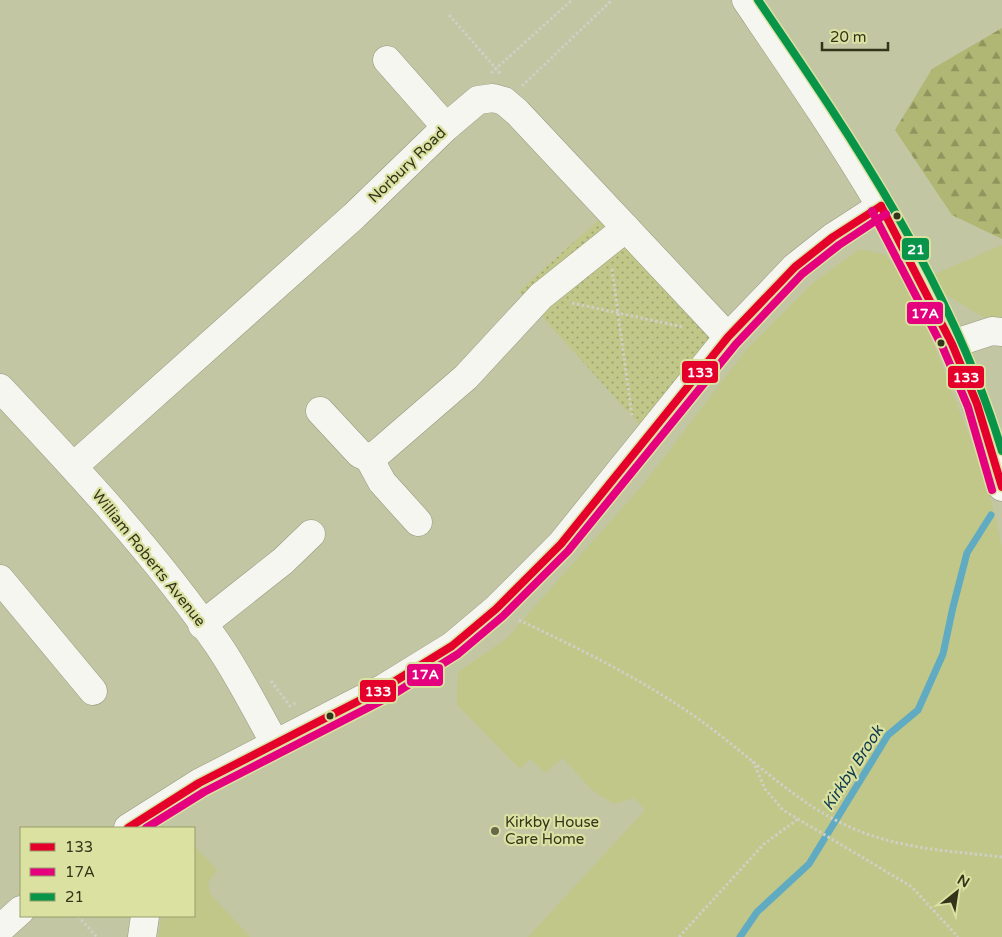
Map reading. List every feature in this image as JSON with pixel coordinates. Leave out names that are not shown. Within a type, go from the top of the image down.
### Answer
[{"type":"street","points":[[746,0],[881,206],[952,344],[976,404],[1002,487]]},
{"type":"street","points":[[387,60],[446,126]]},
{"type":"street","points":[[474,103],[478,100],[510,96],[617,235],[722,330]]},
{"type":"street","name":"Norbury Road","points":[[74,466],[354,216],[446,126],[474,103]]},
{"type":"street","points":[[130,827],[199,783],[384,688],[452,646],[496,609],[560,544],[648,434],[722,330],[795,266],[833,237],[881,206]]},
{"type":"street","points":[[368,458],[378,453],[466,377],[541,296],[617,235]]},
{"type":"street","points":[[952,344],[992,331],[1002,332]]},
{"type":"street","name":"William Roberts Avenue","points":[[0,388],[74,466],[153,560],[219,647],[276,745]]},
{"type":"street","points":[[320,411],[360,454],[368,458],[382,482],[418,522]]},
{"type":"street","points":[[202,625],[283,561],[311,534]]},
{"type":"street","points":[[0,578],[93,691]]},
{"type":"street","points":[[0,929],[20,911]]},
{"type":"street","points":[[142,937],[145,917]]},
{"type":"path","points":[[474,103],[480,84],[572,0]]},
{"type":"path","points":[[449,15],[496,69],[510,96],[612,0]]},
{"type":"path","points":[[617,235],[618,312],[633,418],[648,434]]},
{"type":"path","points":[[541,296],[709,332],[722,330]]},
{"type":"path","points":[[496,609],[652,688],[707,725],[804,800],[850,827],[905,846],[1002,857]]},
{"type":"path","points":[[268,677],[290,706],[299,701]]},
{"type":"path","points":[[753,761],[765,789],[783,810],[912,887],[958,937]]},
{"type":"path","points":[[679,937],[764,844],[798,819]]},
{"type":"path","points":[[79,917],[97,937]]},
{"type":"green space","points":[[1002,28],[1002,239],[952,215],[895,130],[932,69]]},
{"type":"green space","points":[[610,210],[728,337],[648,434],[519,291]]},
{"type":"green space","points":[[1002,245],[1002,328],[921,280]]},
{"type":"green space","points":[[860,249],[886,255],[912,289],[987,482],[1002,548],[1002,937],[528,937],[645,810],[634,798],[614,804],[592,790],[563,758],[545,773],[530,759],[520,769],[457,705],[458,672],[506,639],[642,486],[747,349],[814,282]]},
{"type":"green space","points":[[195,846],[217,870],[208,883],[211,895],[250,937],[158,937],[162,917],[195,917]]},
{"type":"waterway","name":"Kirkby Brook","points":[[740,937],[757,912],[809,864],[888,735],[918,710],[943,654],[967,553],[991,515]]},
{"type":"transit line","name":"21","points":[[758,0],[830,107],[898,216],[956,330],[981,390],[1002,451]]},
{"type":"transit line","name":"133","points":[[881,206],[952,344],[977,404],[1002,487]]},
{"type":"transit line","name":"133","points":[[130,827],[199,783],[384,688],[452,646],[496,609],[561,544],[728,337],[795,267],[833,237],[881,206]]},
{"type":"transit line","name":"17A","points":[[872,211],[943,348],[968,407],[992,490]]},
{"type":"transit line","name":"17A","points":[[148,827],[204,792],[389,697],[458,654],[503,616],[568,551],[736,344],[802,274],[839,245],[886,214]]},
{"type":"place","name":"Kirkby House Care Home","points":[[495,831]]}]
